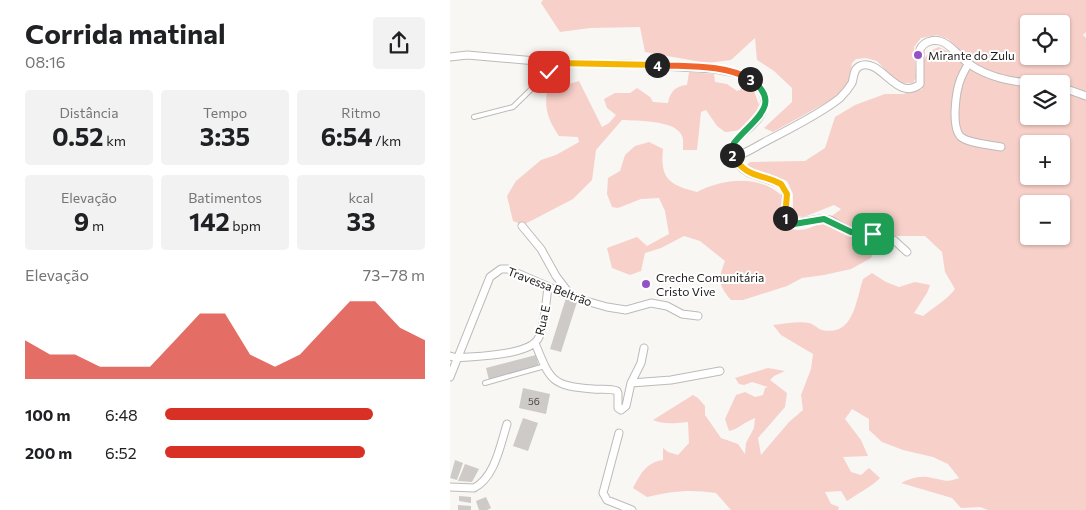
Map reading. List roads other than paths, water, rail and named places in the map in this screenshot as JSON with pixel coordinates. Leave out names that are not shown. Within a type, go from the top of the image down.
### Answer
[{"type":"street","points":[[733,157],[774,137],[834,102],[849,87],[855,71],[860,66],[868,65],[874,67],[901,87],[914,88],[920,84],[920,49],[922,45],[933,40],[944,42],[968,64],[989,74],[1020,83]]},
{"type":"street","points":[[450,57],[467,55],[558,63],[627,64],[714,69],[736,73],[749,79],[763,91],[765,107],[761,116],[734,143],[732,148],[733,157],[749,173],[781,184],[787,194],[785,217],[790,224],[820,219],[830,220],[851,232],[887,236],[896,241],[907,252]]},
{"type":"street","points":[[968,64],[960,79],[958,91],[955,118],[957,131],[960,136],[967,140],[1002,148]]},
{"type":"street","points":[[1070,90],[1086,96]]},
{"type":"street","points":[[522,226],[541,249],[556,276],[572,298]]},
{"type":"street","name":"Travessa Beltrão","points":[[454,357],[490,277],[497,270],[505,268],[572,298],[621,310],[651,302],[659,303],[682,314],[698,316]]},
{"type":"street","name":"Rua E","points":[[454,357],[517,351],[535,343],[540,333],[548,287]]},
{"type":"street","points":[[535,343],[553,380],[579,388],[617,391],[617,405],[621,410],[626,406],[630,383],[641,363],[644,348]]},
{"type":"street","points":[[450,378],[454,357]]},
{"type":"street","points":[[630,383],[672,380],[720,371]]},
{"type":"street","points":[[450,487],[474,488],[486,480],[496,458],[507,424]]},
{"type":"street","points":[[619,433],[603,490],[607,500],[632,510]]},
{"type":"lane","points":[[474,117],[513,107],[558,63]]},
{"type":"lane","points":[[485,383],[545,366]]},
{"type":"place","name":"Mirante do Zulu","points":[[918,55]]},
{"type":"place","name":"Creche Comunitária Cristo Vive","points":[[646,284]]}]
